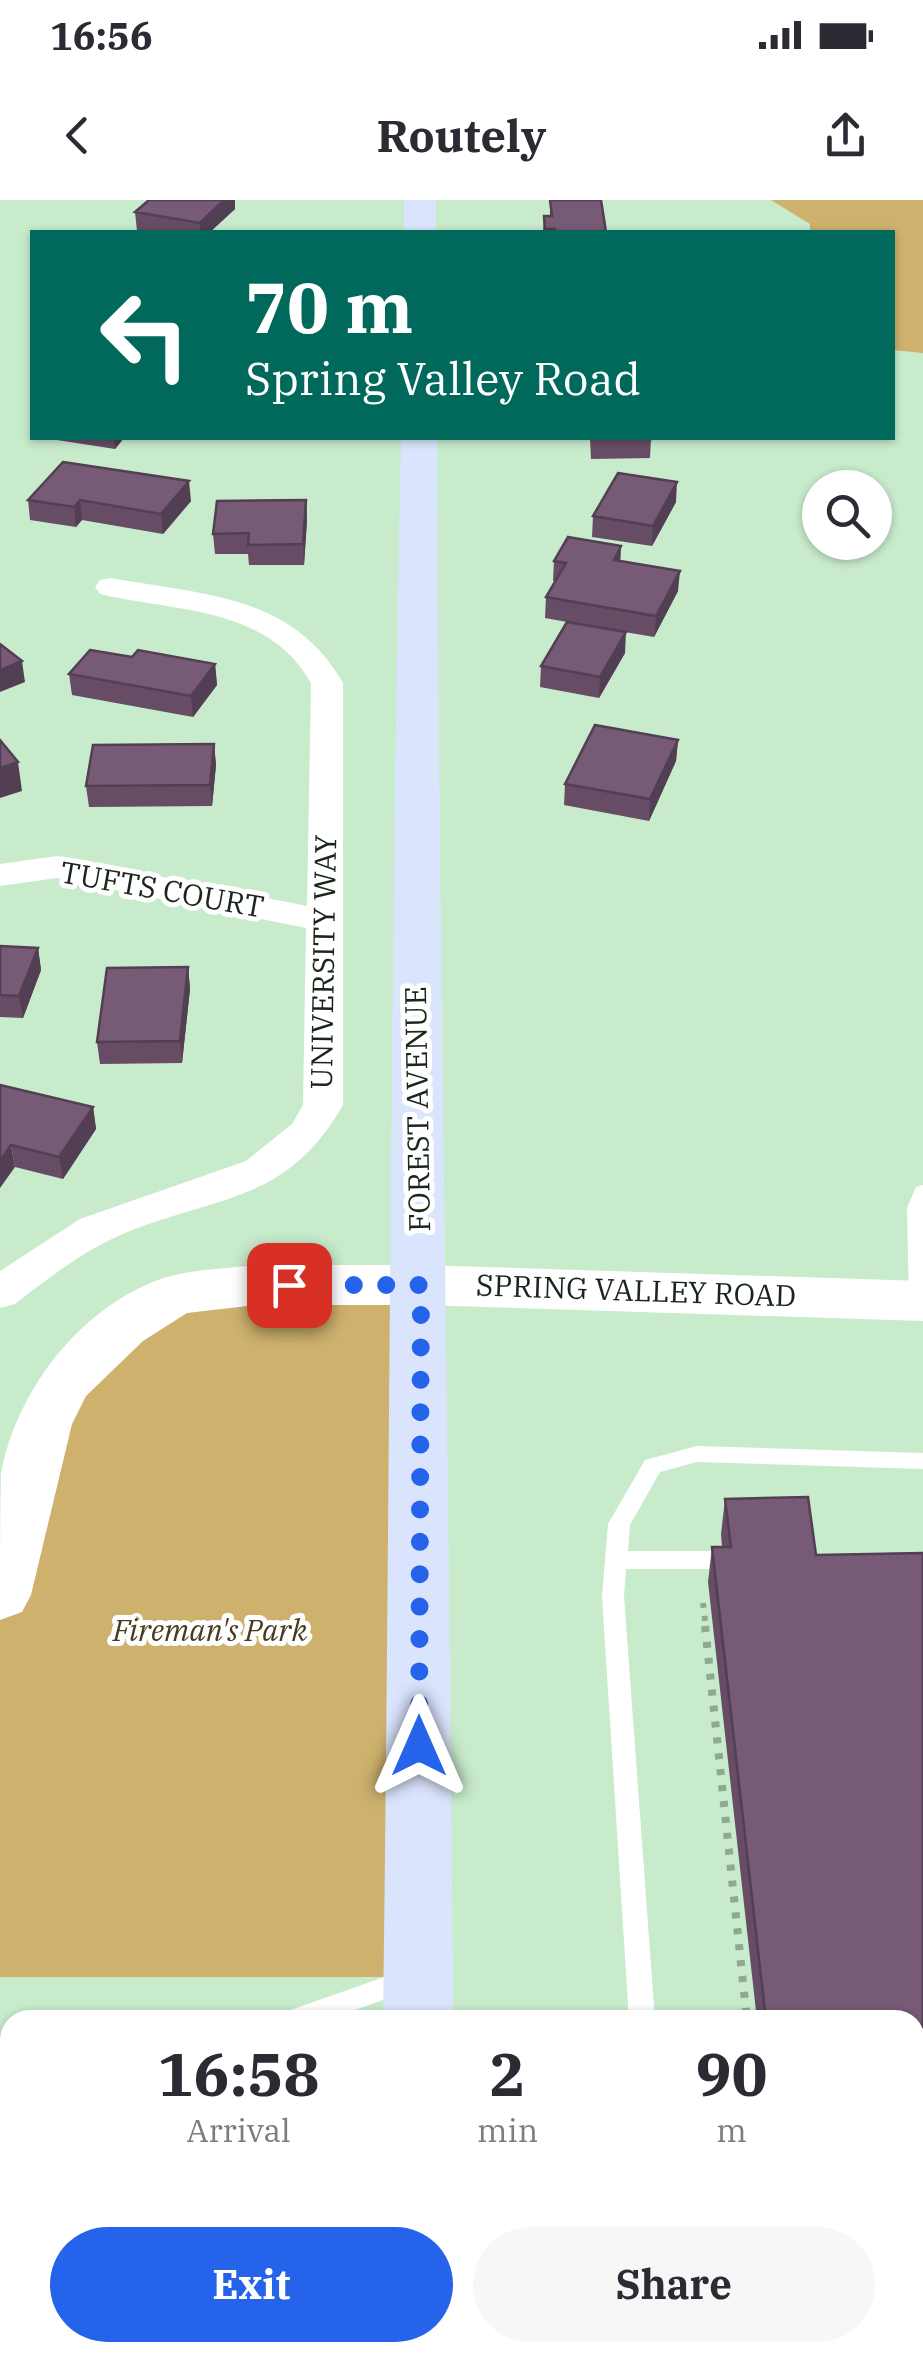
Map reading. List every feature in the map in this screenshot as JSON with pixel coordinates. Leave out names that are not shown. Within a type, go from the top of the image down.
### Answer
[{"type":"main road","points":[[420,200],[420,230]]},
{"type":"main road","name":"FOREST AVENUE","points":[[418,1998],[421,1285],[415,913],[419,440]]},
{"type":"street","name":"UNIVERSITY WAY","points":[[0,1293],[51,1254],[106,1224],[171,1199],[251,1178],[288,1157],[312,1132],[323,1105],[327,683],[318,660],[298,638],[264,619],[111,587]]},
{"type":"street","name":"TUFTS COURT","points":[[0,875],[57,867],[324,920]]},
{"type":"street","name":"SPRING VALLEY ROAD","points":[[0,1595],[43,1424],[64,1383],[122,1327],[174,1295],[256,1285],[421,1285],[921,1301]]},
{"type":"lane","points":[[921,1301],[917,1208],[923,1192]]},
{"type":"lane","points":[[641,2010],[613,1596],[619,1524],[652,1466],[697,1454],[923,1461]]},
{"type":"lane","points":[[616,1560],[724,1560]]},
{"type":"lane","points":[[350,2010],[418,1998]]},
{"type":"path","points":[[703,1603],[746,2010]]},
{"type":"green space","points":[[771,200],[923,200],[923,353],[895,350],[895,230],[810,230],[810,224]]},
{"type":"green space","name":"Fireman's Park","points":[[421,1285],[418,1977],[0,1977],[0,1594],[43,1424],[174,1295]]},
{"type":"building","points":[[149,200],[224,200],[200,223],[135,212]]},
{"type":"building","points":[[550,200],[601,200],[606,230],[545,229],[544,216],[552,216]]},
{"type":"building","points":[[63,462],[189,481],[161,514],[80,500],[74,507],[28,500]]},
{"type":"building","points":[[618,473],[677,482],[653,526],[593,516]]},
{"type":"building","points":[[306,500],[303,544],[248,545],[249,533],[213,534],[217,501]]},
{"type":"building","points":[[568,537],[621,546],[614,560],[680,571],[656,616],[546,597],[566,563],[554,561]]},
{"type":"building","points":[[567,622],[626,632],[600,677],[541,666]]},
{"type":"building","points":[[0,644],[22,661],[0,670]]},
{"type":"building","points":[[90,650],[132,657],[138,650],[215,664],[191,696],[69,674]]},
{"type":"building","points":[[595,725],[678,740],[650,799],[565,784]]},
{"type":"building","points":[[0,740],[18,762],[0,768]]},
{"type":"building","points":[[214,744],[210,785],[86,786],[93,745]]},
{"type":"building","points":[[0,946],[38,948],[19,996],[0,995]]},
{"type":"building","points":[[188,967],[180,1041],[97,1042],[107,968]]},
{"type":"building","points":[[0,1085],[93,1107],[59,1157],[11,1145],[0,1161]]},
{"type":"building","points":[[808,1497],[816,1555],[923,1553],[923,2010],[765,2010],[712,1547],[731,1547],[725,1499]]},
{"type":"route","points":[[289,1285],[421,1285],[419,1746]]}]
